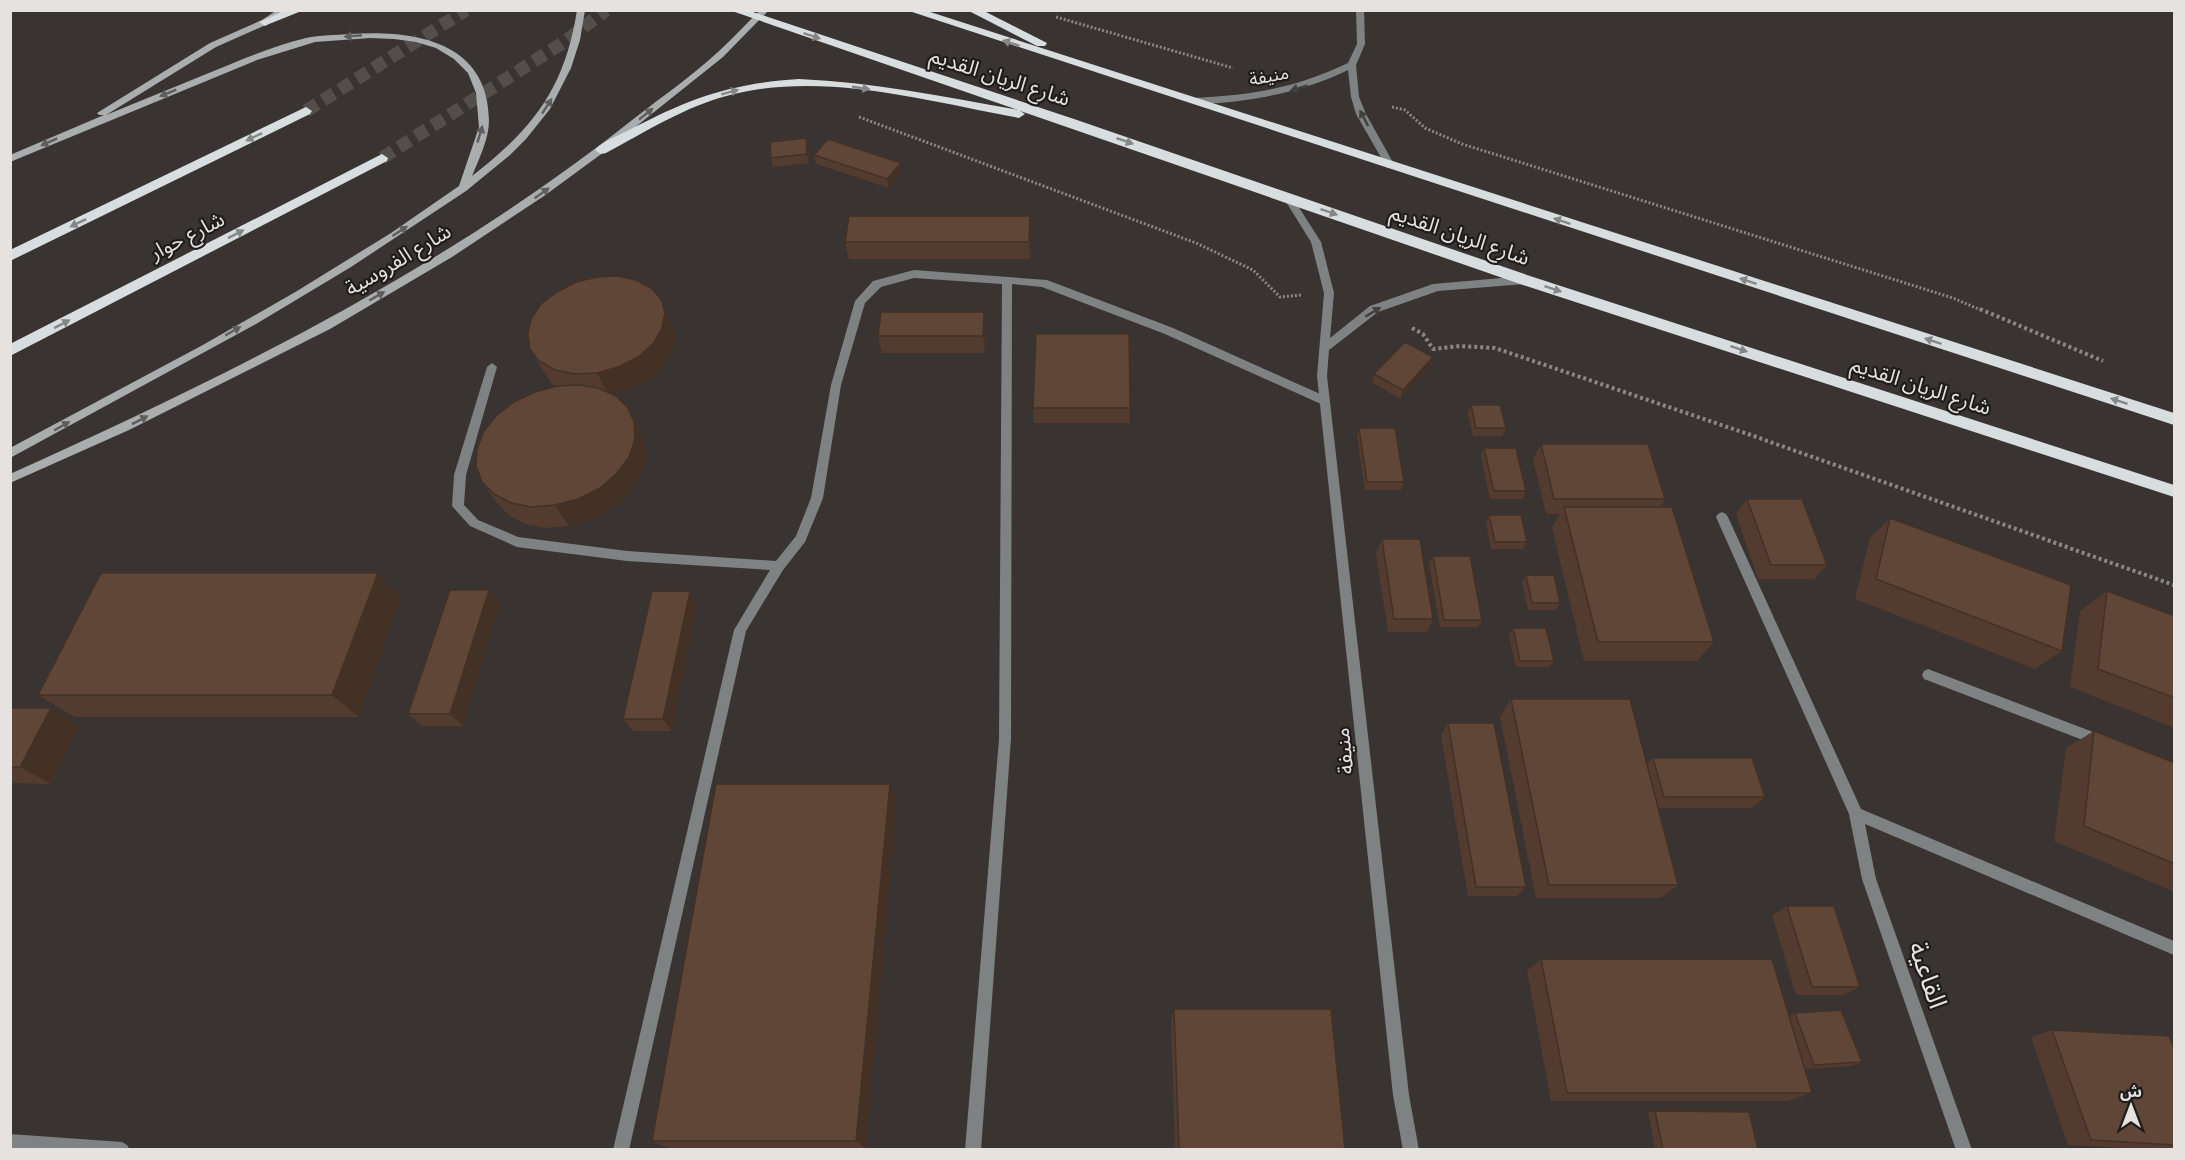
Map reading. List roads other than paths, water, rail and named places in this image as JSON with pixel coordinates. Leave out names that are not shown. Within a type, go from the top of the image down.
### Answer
[{"type":"highway","points":[[265,22],[299,10]]},
{"type":"highway","name":"شارع الريان القديم","points":[[734,10],[760,15],[1525,279],[2175,491]]},
{"type":"highway","points":[[745,10],[760,15]]},
{"type":"highway","name":"شارع الريان القديم","points":[[911,10],[1107,73],[1188,102],[2175,418]]},
{"type":"highway","points":[[972,10],[1107,73]]},
{"type":"highway","points":[[600,150],[682,108],[728,91],[793,82],[850,86],[1070,122]]},
{"type":"highway","points":[[10,256],[306,111]]},
{"type":"highway","name":"شارع حوار","points":[[10,351],[382,158]]},
{"type":"main road","points":[[265,22],[273,10]]},
{"type":"main road","points":[[72,132],[213,45],[265,22],[283,10]]},
{"type":"main road","points":[[10,454],[179,362],[348,265],[462,190],[515,145],[540,117],[558,89],[571,60],[578,36],[580,10]]},
{"type":"main road","name":"شارع الفروسية","points":[[10,479],[125,427],[326,326],[448,255],[541,194],[600,150],[720,55],[760,15]]},
{"type":"main road","points":[[10,159],[217,73],[308,41],[366,35],[404,36],[441,46],[462,60],[474,74],[483,103],[484,122],[462,190]]},
{"type":"street","points":[[1360,10],[1361,44],[1352,65],[1355,98],[1361,114],[1390,166]]},
{"type":"street","name":"منيفة","points":[[1188,102],[1245,99],[1275,94],[1304,87],[1352,65]]},
{"type":"street","name":"منيفة","points":[[1288,197],[1316,242],[1329,293],[1322,376],[1400,1083],[1411,1149]]},
{"type":"street","points":[[621,1149],[740,630],[779,566],[801,539],[817,498],[836,385],[860,301],[877,284],[914,274],[1043,283],[1169,331],[1325,401]]},
{"type":"street","points":[[1326,347],[1374,309],[1437,287],[1525,279]]},
{"type":"street","points":[[973,1149],[1005,739],[1007,280]]},
{"type":"street","points":[[492,367],[460,475],[458,506],[474,523],[516,542],[627,556],[779,566]]},
{"type":"street","name":"القاعية","points":[[1722,517],[1856,814],[1869,879],[1964,1149]]},
{"type":"street","points":[[1928,675],[2118,747]]},
{"type":"street","points":[[1856,814],[2175,948]]},
{"type":"street","points":[[10,1142],[122,1149]]},
{"type":"tunnel","points":[[306,111],[466,10]]},
{"type":"tunnel","points":[[382,158],[564,42],[606,10]]}]
